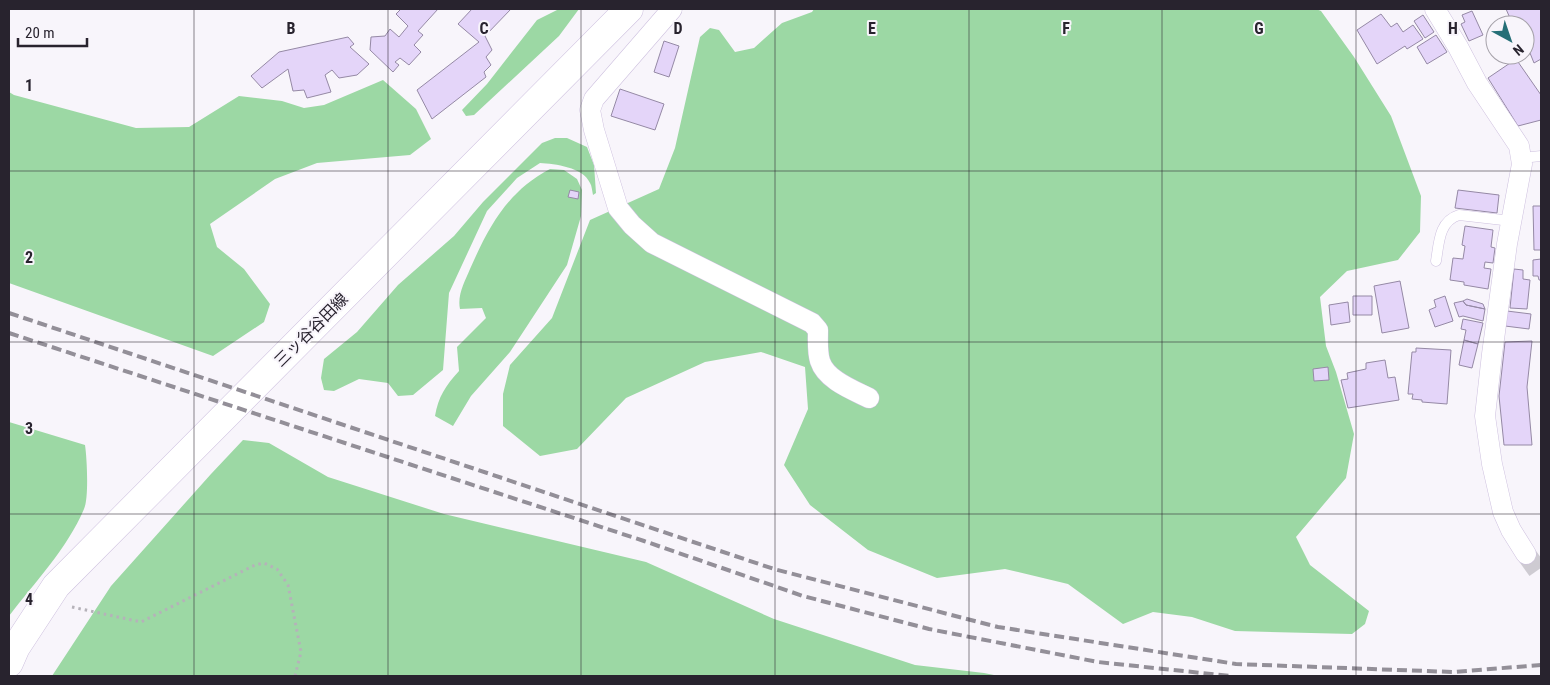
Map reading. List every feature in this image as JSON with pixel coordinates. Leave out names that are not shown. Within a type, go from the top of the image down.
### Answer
[{"type":"main road","name":"三ッ谷谷田線","points":[[9,663],[16,647],[56,586],[629,9]]},
{"type":"street","points":[[672,9],[594,99],[590,110],[597,140],[618,208],[632,225],[652,243],[812,323],[818,330],[820,362],[829,374],[869,398]]},
{"type":"street","points":[[1435,9],[1477,83],[1519,146],[1522,164],[1520,180],[1492,354],[1485,416],[1492,464],[1503,512],[1511,530],[1526,554]]},
{"type":"lane","points":[[1521,158],[1541,156]]},
{"type":"lane","points":[[1436,261],[1442,231],[1447,221],[1452,217],[1459,215],[1512,221]]},
{"type":"path","points":[[67,606],[141,622],[254,565],[264,563],[276,569],[288,585],[302,652],[295,676]]},
{"type":"green space","points":[[559,9],[579,9],[559,36],[474,115],[466,116],[462,110],[487,84],[537,20]]},
{"type":"green space","points":[[814,9],[1316,9],[1321,11],[1354,57],[1391,116],[1421,196],[1420,232],[1398,260],[1347,271],[1320,297],[1326,346],[1336,372],[1354,434],[1346,478],[1296,537],[1310,565],[1369,611],[1365,624],[1352,634],[1235,631],[1192,617],[1153,612],[1123,624],[1068,584],[1005,569],[937,578],[868,550],[810,505],[784,465],[808,409],[805,367],[761,352],[705,362],[626,398],[577,449],[540,456],[503,426],[503,394],[510,365],[552,318],[590,220],[659,189],[675,148],[700,37],[710,28],[719,30],[735,52],[754,48],[782,23],[812,12]]},
{"type":"green space","points":[[383,80],[416,109],[431,139],[410,155],[317,163],[275,179],[210,224],[217,247],[244,269],[270,304],[264,322],[213,356],[9,283],[9,92],[14,95],[136,128],[189,127],[239,96],[282,101],[304,108],[324,105]]},
{"type":"green space","points":[[555,138],[567,138],[587,147],[594,165],[596,193],[593,195],[591,184],[581,173],[568,167],[540,163],[517,178],[487,211],[449,293],[443,370],[413,395],[398,396],[388,383],[359,379],[334,391],[324,390],[321,378],[324,359],[357,332],[398,285],[454,236],[483,202],[542,143]]},
{"type":"green space","points":[[550,169],[564,170],[577,179],[582,190],[581,216],[567,265],[510,352],[471,396],[453,426],[435,416],[438,403],[446,386],[459,371],[457,347],[486,318],[482,308],[460,309],[459,304],[464,283],[477,253],[501,211],[522,188]]},
{"type":"green space","points":[[9,422],[85,445],[87,496],[84,509],[69,538],[9,616]]},
{"type":"green space","points":[[243,440],[269,443],[328,477],[444,514],[646,562],[774,619],[915,665],[999,676],[52,676],[111,586]]},
{"type":"building","points":[[401,9],[438,9],[418,31],[423,35],[414,45],[421,52],[409,65],[400,58],[395,62],[399,65],[393,72],[370,50],[371,37],[385,36],[390,29],[399,37],[408,26],[396,14]]},
{"type":"building","points":[[472,9],[511,9],[485,36],[492,50],[486,57],[491,65],[484,72],[486,77],[432,119],[417,90],[479,42],[458,24]]},
{"type":"building","points":[[1506,9],[1541,9],[1541,59],[1535,62],[1535,15],[1509,15]]},
{"type":"building","points":[[1472,11],[1483,35],[1469,41],[1461,24],[1465,22],[1462,15]]},
{"type":"building","points":[[1381,14],[1391,27],[1397,23],[1403,32],[1413,25],[1423,39],[1407,49],[1405,46],[1377,64],[1357,30]]},
{"type":"building","points":[[1423,15],[1434,32],[1425,38],[1414,21]]},
{"type":"building","points":[[1436,35],[1447,52],[1427,64],[1417,47]]},
{"type":"building","points":[[348,37],[354,44],[350,47],[369,64],[357,75],[339,78],[332,70],[325,75],[331,92],[307,98],[304,90],[293,91],[288,69],[262,88],[251,76],[279,52]]},
{"type":"building","points":[[664,41],[679,46],[669,77],[654,72]]},
{"type":"building","points":[[1507,65],[1520,65],[1541,95],[1541,120],[1518,126],[1488,78]]},
{"type":"building","points":[[620,89],[664,104],[655,130],[611,116]]},
{"type":"building","points":[[570,190],[579,192],[578,199],[568,197]]},
{"type":"building","points":[[1458,190],[1499,195],[1497,213],[1455,208]]},
{"type":"building","points":[[1533,206],[1541,206],[1541,250],[1534,250]]},
{"type":"building","points":[[1465,226],[1493,230],[1491,247],[1495,248],[1493,263],[1485,262],[1484,268],[1491,269],[1488,289],[1464,285],[1464,282],[1450,280],[1453,258],[1463,259],[1465,246],[1462,245]]},
{"type":"building","points":[[1541,259],[1541,280],[1539,280],[1538,276],[1533,276],[1533,260]]},
{"type":"building","points":[[1514,269],[1523,270],[1523,279],[1530,280],[1527,309],[1510,308]]},
{"type":"building","points":[[1400,281],[1409,328],[1382,333],[1374,286]]},
{"type":"building","points":[[1353,296],[1372,296],[1372,315],[1353,315]]},
{"type":"building","points":[[1445,296],[1453,321],[1435,327],[1429,310],[1436,307],[1434,300]]},
{"type":"building","points":[[1467,299],[1483,304],[1485,309],[1466,305],[1463,301]]},
{"type":"building","points":[[1463,301],[1466,305],[1485,309],[1483,321],[1463,316],[1459,317],[1454,303]]},
{"type":"building","points":[[1348,302],[1350,322],[1331,325],[1329,305]]},
{"type":"building","points":[[1507,311],[1531,314],[1529,329],[1505,326]]},
{"type":"building","points":[[1463,319],[1483,323],[1478,344],[1464,340],[1466,330],[1461,329]]},
{"type":"building","points":[[1464,340],[1478,344],[1472,368],[1459,365]]},
{"type":"building","points":[[1532,341],[1527,387],[1532,445],[1504,445],[1499,396],[1505,342]]},
{"type":"building","points":[[1416,348],[1451,350],[1447,404],[1422,402],[1422,400],[1412,399],[1413,394],[1408,394],[1412,352],[1416,352]]},
{"type":"building","points":[[1385,360],[1388,378],[1395,377],[1399,400],[1348,408],[1341,380],[1348,379],[1347,373],[1366,369],[1366,363]]},
{"type":"building","points":[[1328,367],[1329,380],[1314,381],[1313,369]]},
{"type":"tunnel","points":[[1526,554],[1541,575]]},
{"type":"railway","points":[[9,313],[774,569],[998,627],[1236,664],[1453,672],[1541,665]]},
{"type":"railway","points":[[9,333],[644,541],[803,596],[929,629],[1098,662],[1230,676]]}]
